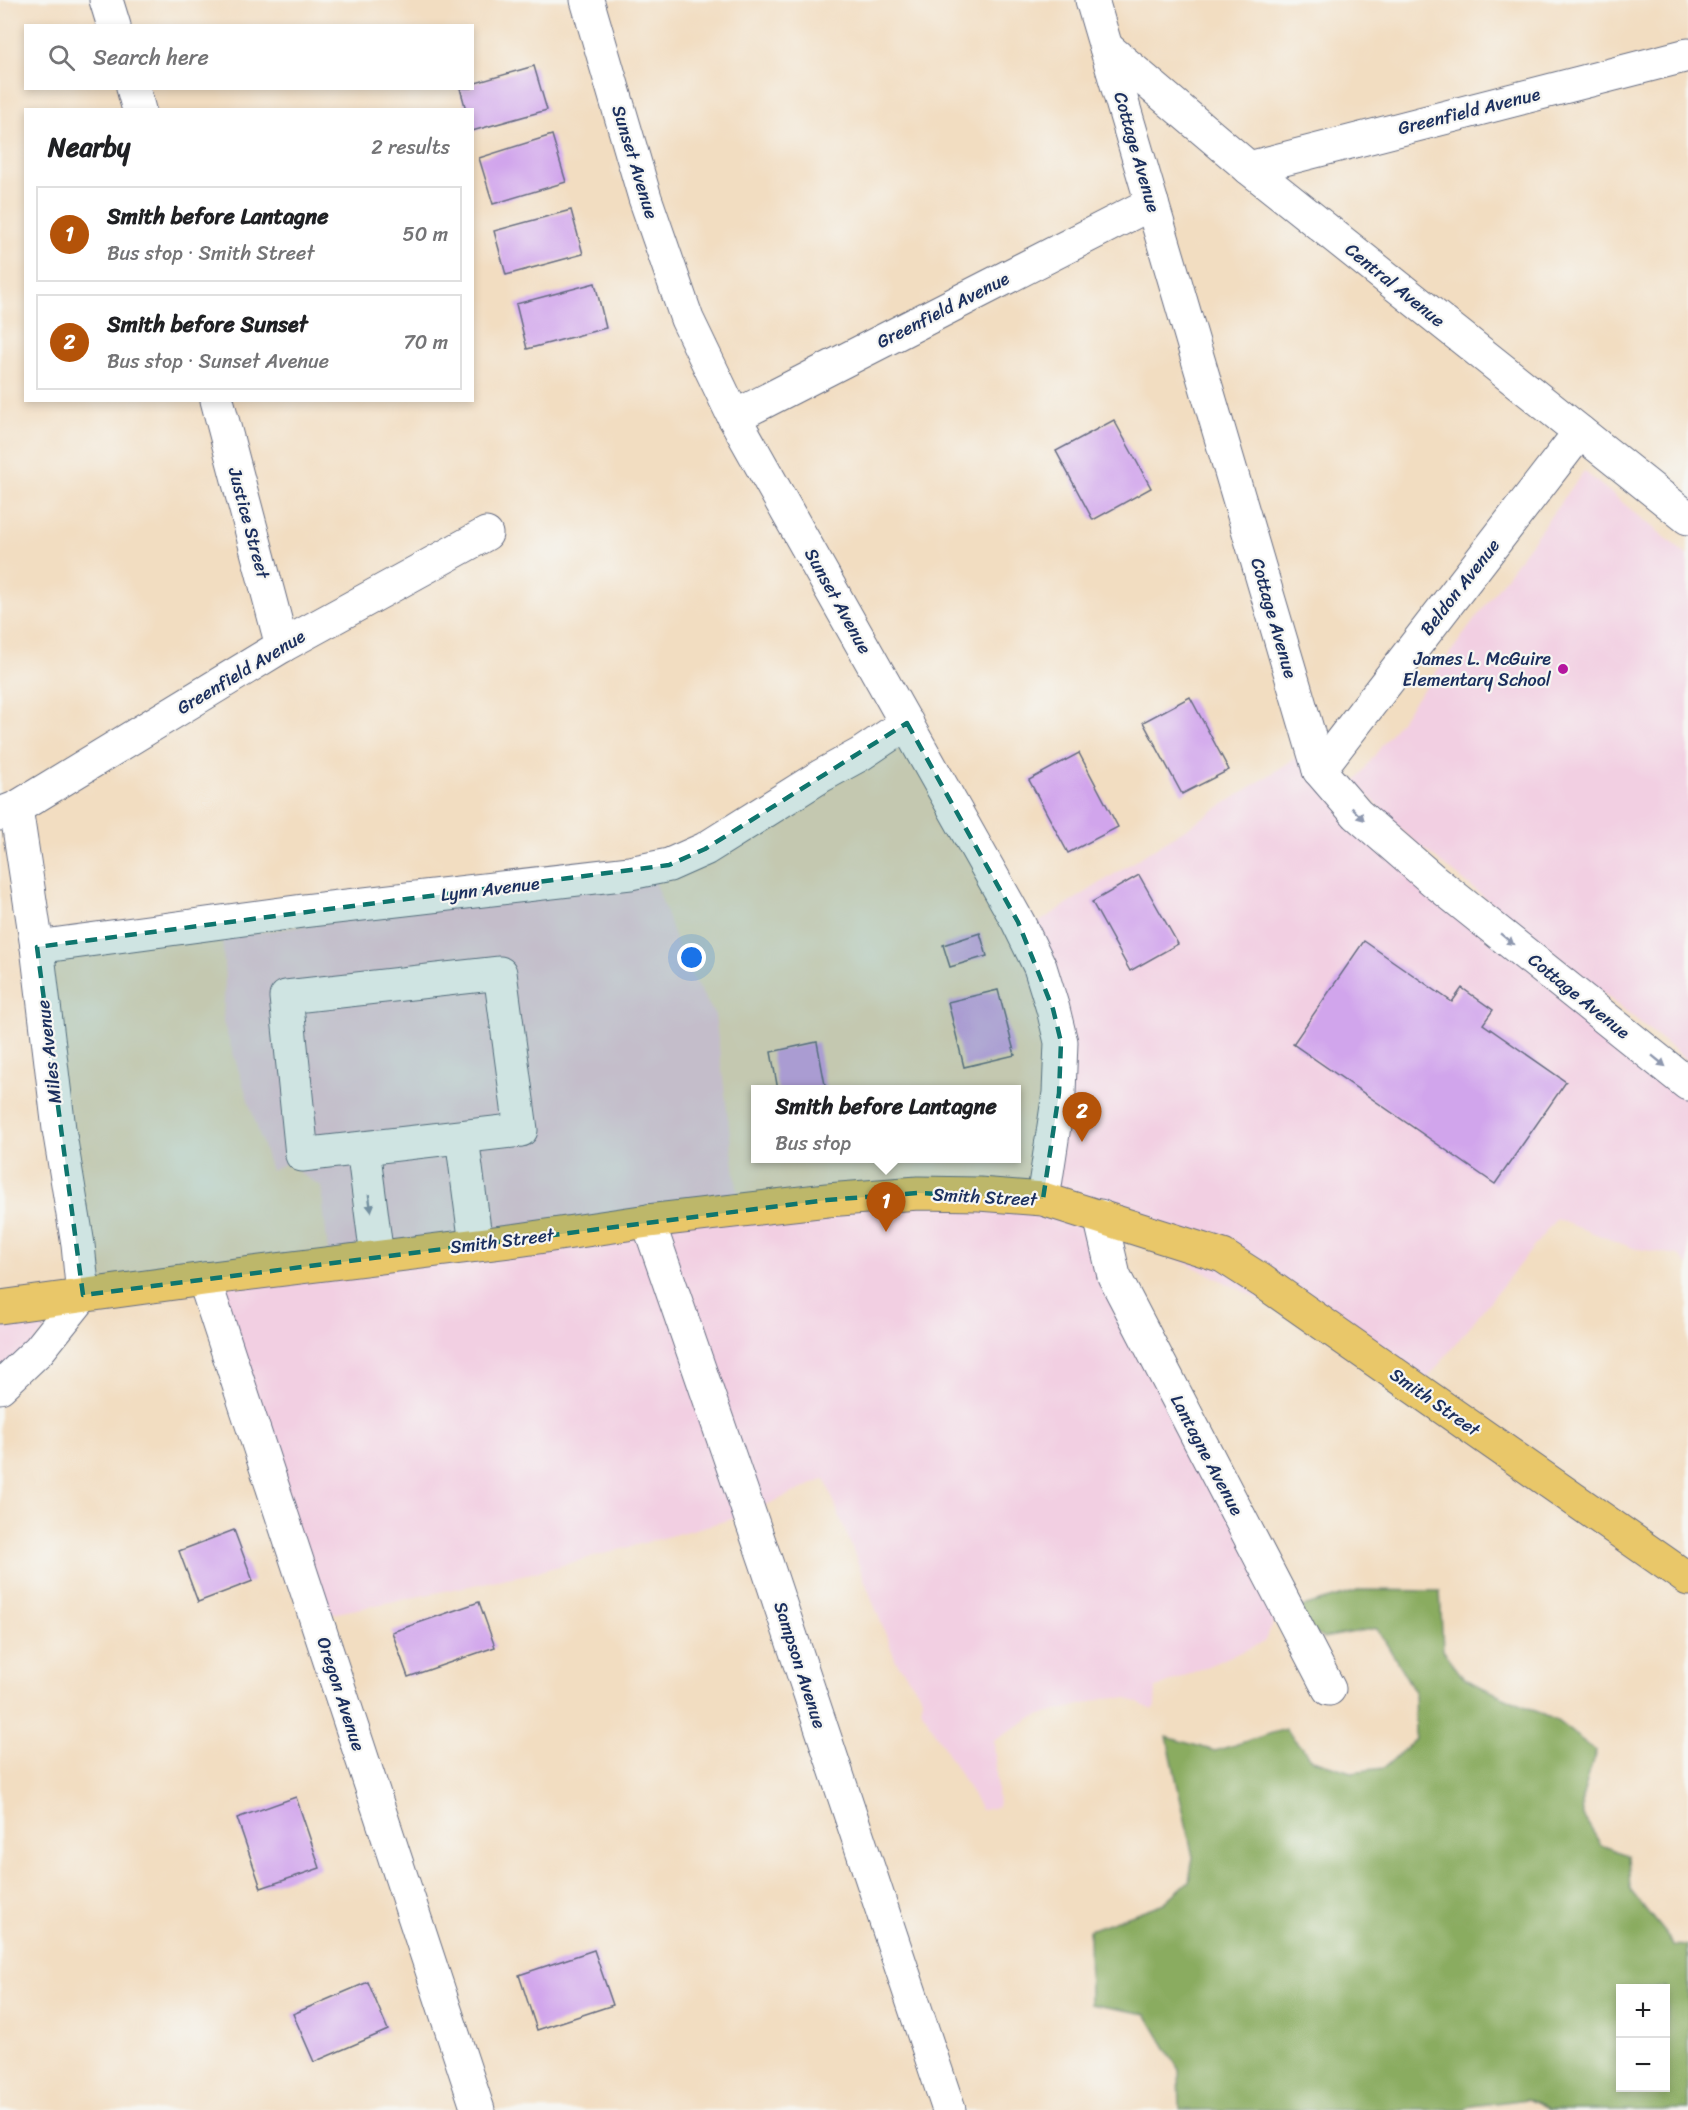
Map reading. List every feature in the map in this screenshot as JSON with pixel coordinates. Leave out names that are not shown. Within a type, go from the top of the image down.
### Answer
[{"type":"main road","name":"Smith Street","points":[[0,1308],[648,1221],[827,1200],[918,1193],[979,1194],[1043,1199],[1223,1256],[1688,1579]]},
{"type":"street","points":[[106,0],[113,24]]},
{"type":"street","name":"Sunset Avenue","points":[[587,0],[645,198],[683,308],[734,417],[1018,922],[1040,967],[1060,1042],[1059,1093],[1043,1199]]},
{"type":"street","name":"Cottage Avenue","points":[[1092,0],[1319,770],[1357,814],[1433,880],[1688,1084]]},
{"type":"street","name":"Central Avenue","points":[[1106,47],[1249,168],[1688,518]]},
{"type":"street","name":"Greenfield Avenue","points":[[1249,168],[1688,55]]},
{"type":"street","points":[[134,90],[138,108]]},
{"type":"street","name":"Greenfield Avenue","points":[[734,417],[1152,203]]},
{"type":"street","name":"Justice Street","points":[[218,402],[282,646]]},
{"type":"street","name":"Beldon Avenue","points":[[1319,770],[1580,432]]},
{"type":"street","name":"Greenfield Avenue","points":[[8,811],[282,646],[486,534]]},
{"type":"street","name":"Lynn Avenue","points":[[37,947],[303,911],[630,873],[669,865],[705,849],[821,776],[861,754],[907,723]]},
{"type":"street","name":"Miles Avenue","points":[[8,811],[37,947],[59,1129],[78,1245],[83,1296]]},
{"type":"street","points":[[500,973],[521,1130],[462,1137],[302,1155],[286,997],[500,973]]},
{"type":"street","points":[[462,1137],[476,1245]]},
{"type":"street","points":[[363,1148],[377,1257]]},
{"type":"street","name":"Lantagne Avenue","points":[[1100,1216],[1114,1276],[1329,1689]]},
{"type":"street","name":"Sampson Avenue","points":[[648,1221],[766,1562],[949,2110]]},
{"type":"street","name":"Oregon Avenue","points":[[204,1279],[477,2110]]},
{"type":"street","points":[[0,1387],[39,1350],[83,1296]]},
{"type":"highlighted area","points":[[907,723],[1018,922],[1053,1009],[1061,1042],[1059,1093],[1043,1199],[918,1193],[827,1200],[83,1295],[37,947],[669,865],[705,849]]},
{"type":"shaded area","name":"James L. McGuire Elementary School","points":[[1584,471],[1688,556],[1688,1061],[1408,836],[1355,782]]},
{"type":"shaded area","points":[[1299,756],[1688,1099],[1688,1266],[1678,1255],[1633,1248],[1556,1219],[1420,1388],[1317,1328],[1156,1248],[1092,1227],[1087,1239],[1283,1605],[1264,1642],[1156,1688],[1153,1710],[1127,1698],[1107,1698],[1031,1718],[994,1740],[998,1807],[981,1810],[921,1709],[923,1698],[896,1661],[825,1479],[736,1518],[537,1572],[313,1618],[212,1288],[330,1270],[321,1186],[301,1174],[290,1161],[271,1171],[223,1022],[225,979],[222,938],[653,875],[682,960],[715,1015],[740,1213],[937,1201],[1028,1212],[1055,1061],[1019,935]]},
{"type":"shaded area","points":[[60,1308],[0,1391],[0,1316]]},
{"type":"green space","points":[[1361,1590],[1440,1591],[1443,1650],[1464,1679],[1557,1721],[1596,1751],[1582,1798],[1583,1816],[1601,1845],[1628,1855],[1630,1890],[1674,1945],[1688,1946],[1688,2110],[1549,2110],[1527,2099],[1472,2106],[1464,2110],[1180,2110],[1179,2070],[1146,2014],[1090,2004],[1089,1930],[1164,1903],[1189,1881],[1193,1857],[1167,1737],[1215,1751],[1285,1729],[1313,1760],[1351,1772],[1384,1768],[1415,1739],[1414,1690],[1377,1628],[1323,1638],[1298,1626],[1289,1611]]},
{"type":"building","points":[[534,66],[547,110],[474,130],[474,108],[465,108],[461,90],[474,90],[474,83]]},
{"type":"building","points":[[552,135],[566,182],[493,204],[479,158]]},
{"type":"building","points":[[571,210],[583,254],[506,275],[494,231]]},
{"type":"building","points":[[595,283],[606,328],[527,349],[516,304]]},
{"type":"building","points":[[1114,420],[1151,488],[1093,520],[1056,451]]},
{"type":"building","points":[[1190,697],[1229,770],[1182,794],[1143,722]]},
{"type":"building","points":[[1079,753],[1118,827],[1068,853],[1029,780]]},
{"type":"building","points":[[1139,875],[1178,944],[1130,971],[1092,902]]},
{"type":"building","points":[[980,933],[987,956],[950,967],[943,945]]},
{"type":"building","points":[[1364,941],[1452,1002],[1462,988],[1493,1010],[1483,1024],[1566,1082],[1495,1184],[1293,1044]]},
{"type":"building","points":[[998,990],[1015,1055],[964,1067],[948,1002]]},
{"type":"building","points":[[817,1042],[825,1085],[777,1085],[771,1052]]},
{"type":"building","points":[[234,1530],[253,1581],[198,1602],[179,1551]]},
{"type":"building","points":[[479,1602],[495,1647],[408,1677],[392,1632]]},
{"type":"building","points":[[296,1797],[320,1868],[261,1888],[237,1818]]},
{"type":"building","points":[[594,1950],[613,2005],[537,2030],[519,1975]]},
{"type":"building","points":[[368,1982],[388,2030],[314,2062],[293,2014]]},
{"type":"place","name":"James L. McGuire Elementary School","points":[[1563,669]]},
{"type":"place","name":"Smith before Sunset","points":[[1082,1142]]},
{"type":"place","name":"Smith before Lantagne","points":[[886,1232]]}]
